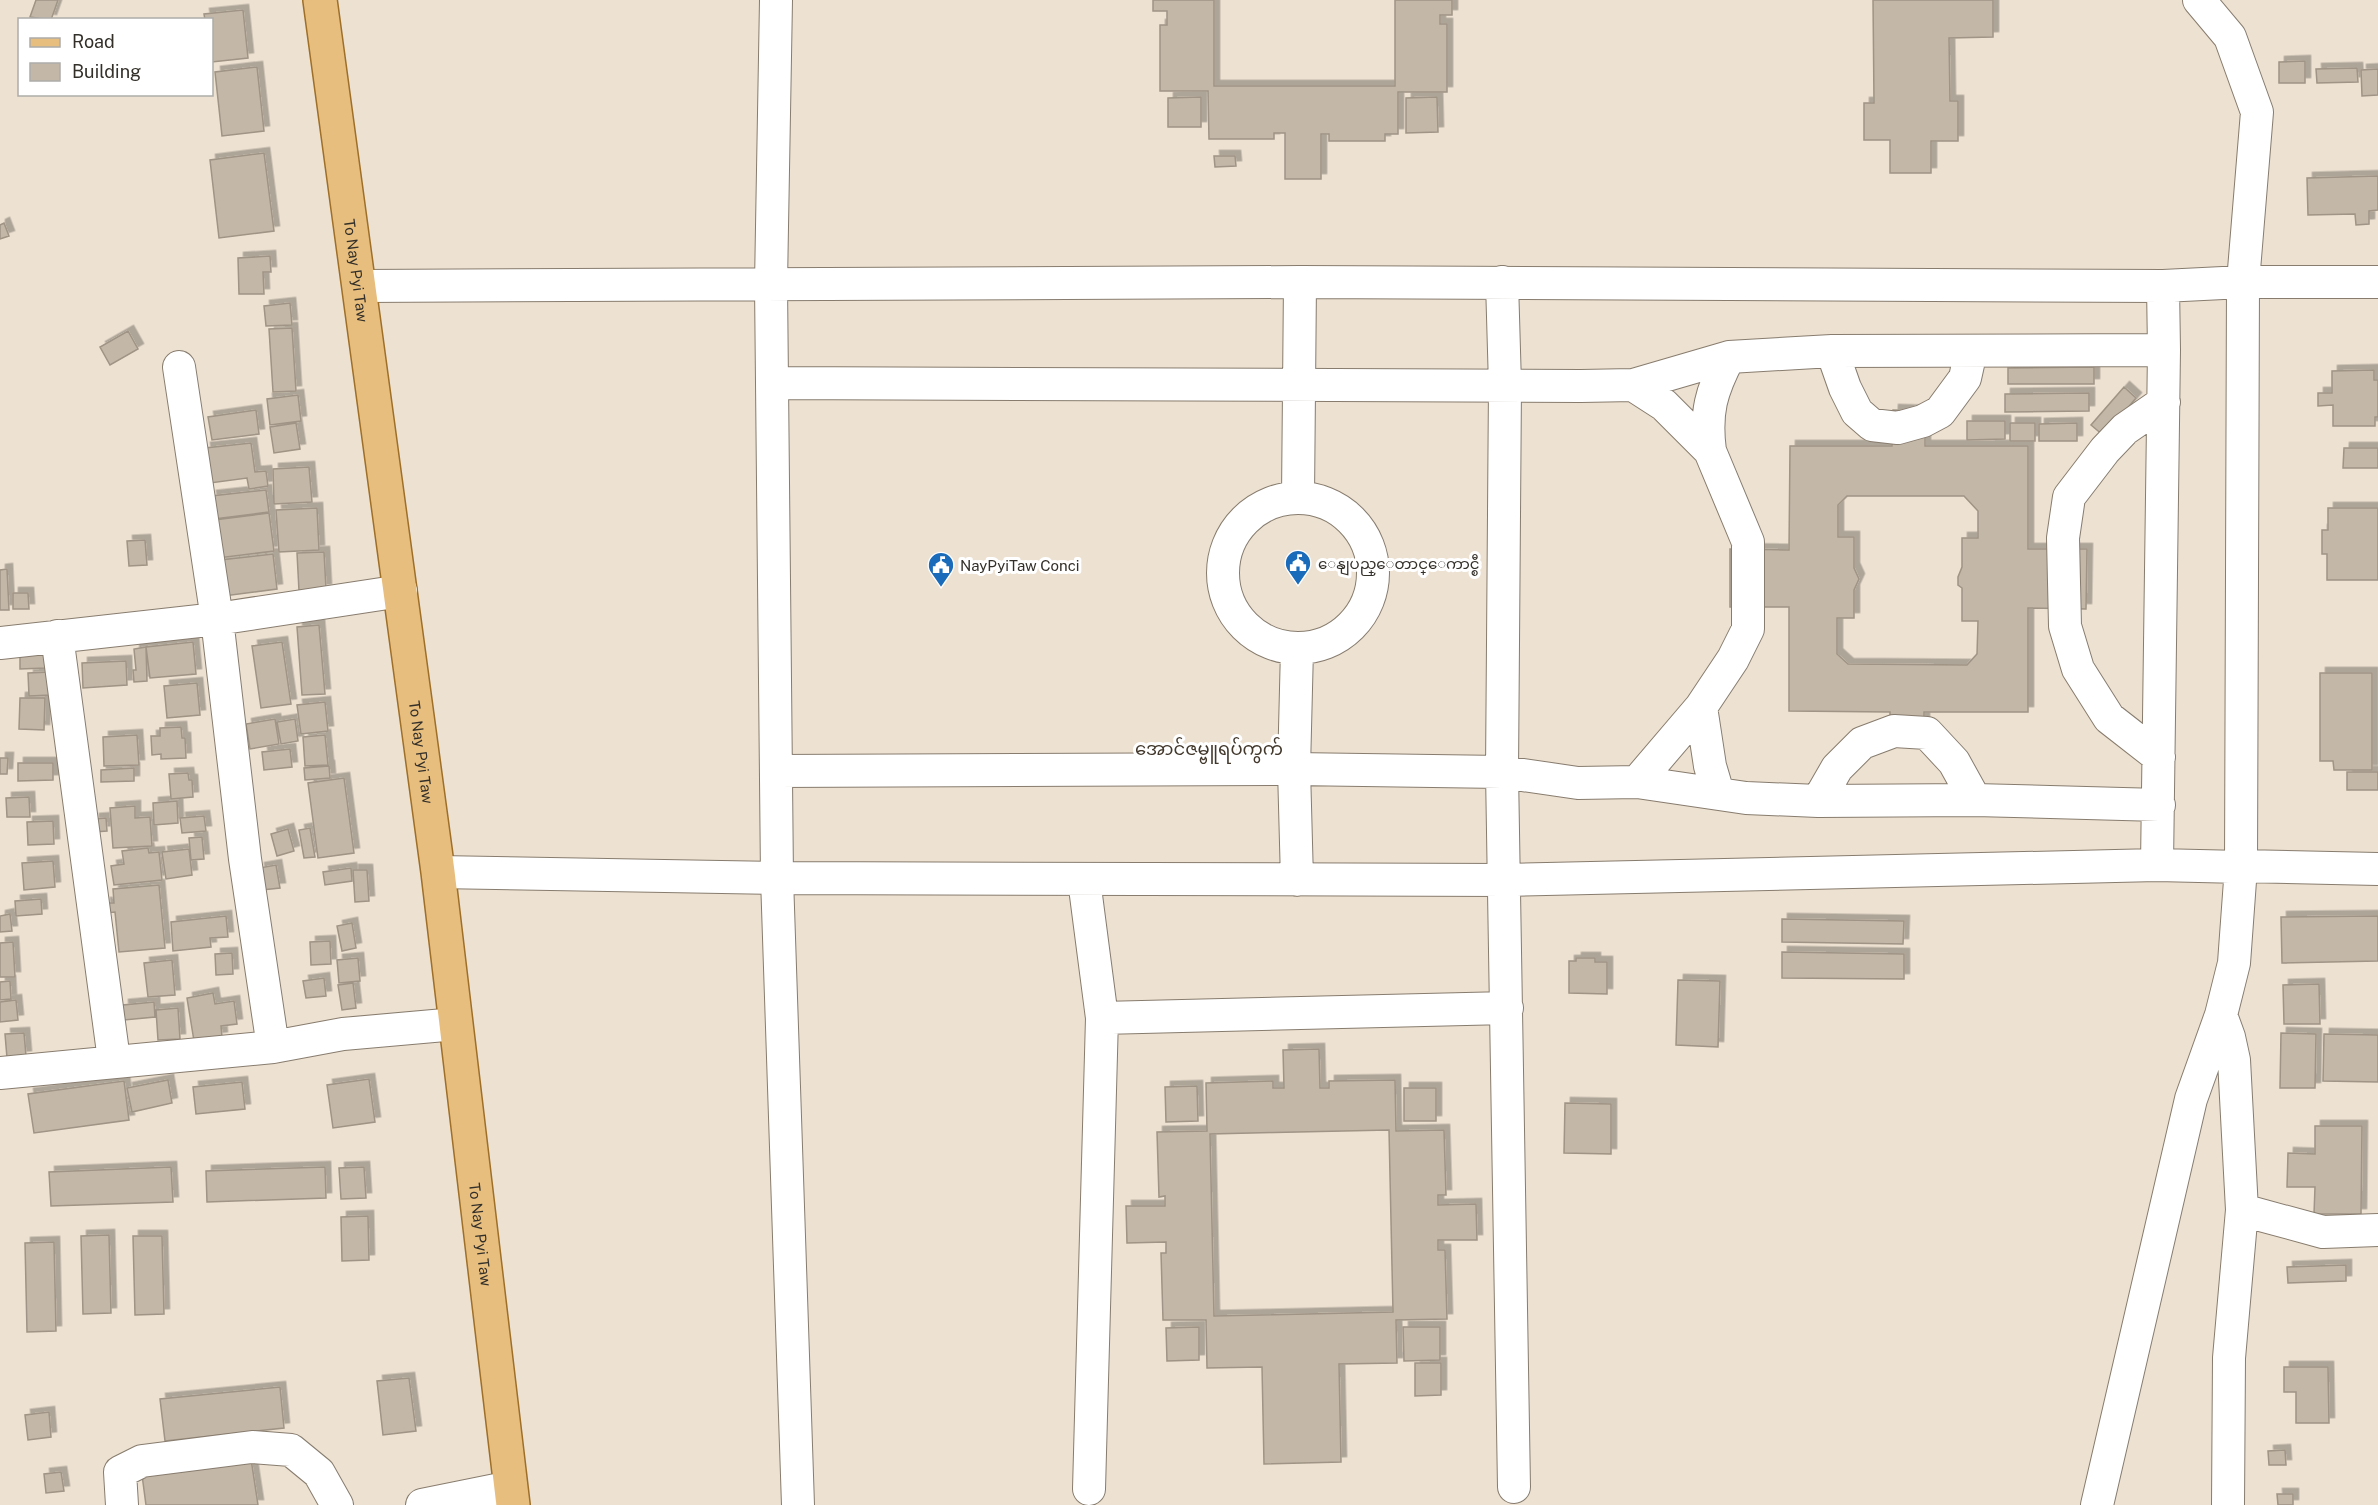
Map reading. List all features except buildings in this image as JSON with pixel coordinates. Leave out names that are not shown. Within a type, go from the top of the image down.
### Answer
[{"type":"main road","name":"To Nay Pyi Taw","points":[[320,0],[438,872],[512,1496]]},
{"type":"street","points":[[776,0],[771,284],[777,878],[798,1505]]},
{"type":"street","points":[[2097,1505],[2191,1099],[2221,1015],[2234,963],[2241,866],[2243,282],[2257,112],[2230,37],[2199,0]]},
{"type":"street","points":[[360,286],[1300,282],[2163,286],[2243,282],[2378,282]]},
{"type":"street","points":[[1298,497],[1300,282]]},
{"type":"street","points":[[1502,282],[1505,385],[1502,772],[1506,880],[1514,1487]]},
{"type":"street","points":[[2157,866],[2164,402],[2163,286]]},
{"type":"street","points":[[772,383],[1633,385],[1729,357],[1832,351],[2164,350]]},
{"type":"street","points":[[1832,351],[1845,388],[1857,412],[1872,425],[1898,428],[1923,422],[1940,412],[1965,378],[1971,351]]},
{"type":"street","points":[[1637,782],[1701,707],[1733,658],[1748,629],[1748,542],[1710,451],[1706,424],[1715,383],[1729,357]]},
{"type":"street","points":[[179,367],[217,619],[245,859],[273,1047]]},
{"type":"street","points":[[1633,385],[1664,405],[1710,451]]},
{"type":"street","points":[[2159,757],[2109,718],[2078,669],[2065,626],[2063,538],[2069,497],[2105,450],[2125,429],[2164,402]]},
{"type":"street","points":[[1298,497],[1322,501],[1344,514],[1362,534],[1372,558],[1372,588],[1363,612],[1346,632],[1323,645],[1297,649],[1267,643],[1245,628],[1230,607],[1223,581],[1225,555],[1232,536],[1249,515],[1272,502],[1298,497]]},
{"type":"street","points":[[0,643],[217,619],[401,591]]},
{"type":"street","points":[[57,636],[114,1060]]},
{"type":"street","points":[[1297,649],[1294,769],[1297,880]]},
{"type":"street","points":[[1701,707],[1710,766],[1718,794]]},
{"type":"street","points":[[1818,801],[1837,768],[1862,743],[1894,730],[1927,733],[1954,762],[1975,800]]},
{"type":"street","points":[[776,771],[1294,769],[1502,772],[1578,783],[1637,782],[1746,798],[1818,801],[1975,800],[2159,805]]},
{"type":"street","points":[[438,872],[777,878],[1506,880],[2157,866],[2378,869]]},
{"type":"street","points":[[1084,880],[1102,1017],[1089,1489]]},
{"type":"street","points":[[1102,1017],[1506,1008]]},
{"type":"street","points":[[2221,1015],[2234,1060],[2242,1210],[2229,1358],[2228,1505]]},
{"type":"street","points":[[0,1073],[114,1060],[273,1047],[343,1034],[456,1024]]},
{"type":"street","points":[[2242,1210],[2323,1232],[2378,1230]]},
{"type":"street","points":[[122,1505],[120,1472],[142,1461],[252,1447],[291,1450],[319,1473],[337,1505]]},
{"type":"street","points":[[422,1505],[512,1496]]},
{"type":"place","name":"ေနျပည္ေတာင္ေကာင္စီ","points":[[1298,586]]},
{"type":"place","name":"NayPyiTaw Conci","points":[[941,588]]},
{"type":"district","name":"အောင်ဇမ္ဗူရပ်ကွက်","points":[[1209,748]]}]
